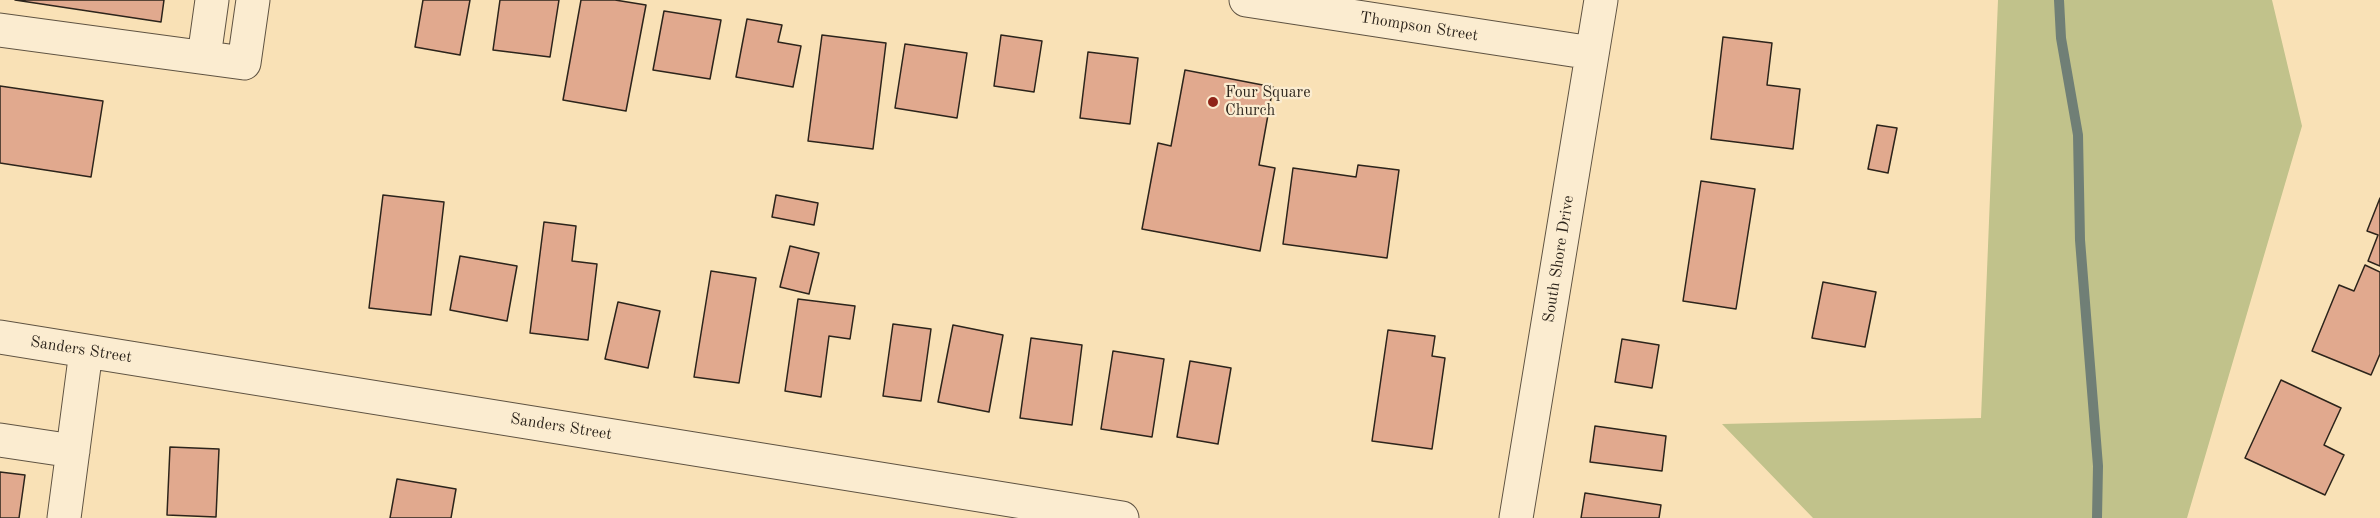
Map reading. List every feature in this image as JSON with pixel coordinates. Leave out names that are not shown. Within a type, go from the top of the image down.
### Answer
[{"type":"street","points":[[204,57],[212,0]]},
{"type":"street","points":[[0,30],[244,63],[253,0]]},
{"type":"street","name":"Thompson Street","points":[[1245,0],[1592,53]]},
{"type":"street","name":"South Shore Drive","points":[[1516,518],[1600,0]]},
{"type":"street","name":"Sanders Street","points":[[0,337],[1122,518]]},
{"type":"street","points":[[64,518],[86,351]]},
{"type":"street","points":[[0,440],[73,451]]},
{"type":"green space","points":[[1998,0],[2272,0],[2302,126],[2187,518],[1813,518],[1722,424],[1981,418]]},
{"type":"building","points":[[15,0],[164,0],[161,22]]},
{"type":"building","points":[[423,0],[470,0],[460,55],[415,47]]},
{"type":"building","points":[[500,0],[559,0],[550,57],[493,50]]},
{"type":"building","points":[[581,0],[615,0],[646,5],[626,111],[563,100]]},
{"type":"building","points":[[664,11],[721,20],[710,79],[653,70]]},
{"type":"building","points":[[747,19],[782,25],[778,42],[801,46],[793,87],[736,77]]},
{"type":"building","points":[[822,35],[886,43],[873,149],[808,141]]},
{"type":"building","points":[[1001,35],[1042,41],[1034,92],[994,86]]},
{"type":"building","points":[[1723,37],[1772,43],[1767,85],[1800,89],[1793,149],[1711,139]]},
{"type":"building","points":[[905,44],[967,53],[957,118],[895,108]]},
{"type":"building","points":[[1088,52],[1138,58],[1130,124],[1080,118]]},
{"type":"building","points":[[1185,70],[1273,87],[1259,165],[1275,168],[1260,251],[1142,229],[1158,143],[1171,146]]},
{"type":"building","points":[[0,86],[103,101],[91,177],[0,163]]},
{"type":"building","points":[[1877,125],[1897,128],[1888,173],[1868,169]]},
{"type":"building","points":[[1358,165],[1399,170],[1387,258],[1283,244],[1293,168],[1356,177]]},
{"type":"building","points":[[1701,181],[1755,189],[1736,309],[1683,301]]},
{"type":"building","points":[[383,195],[444,202],[431,315],[369,308]]},
{"type":"building","points":[[776,195],[818,203],[814,225],[772,217]]},
{"type":"building","points":[[2380,198],[2380,266],[2368,261],[2378,235],[2367,231]]},
{"type":"building","points":[[544,222],[576,226],[572,261],[597,264],[588,340],[530,333]]},
{"type":"building","points":[[790,246],[819,253],[809,294],[780,287]]},
{"type":"building","points":[[460,256],[517,266],[507,321],[450,310]]},
{"type":"building","points":[[2365,265],[2380,272],[2380,354],[2371,375],[2312,351],[2339,285],[2354,291]]},
{"type":"building","points":[[711,271],[756,278],[739,383],[694,377]]},
{"type":"building","points":[[1823,282],[1876,292],[1865,347],[1812,338]]},
{"type":"building","points":[[798,299],[855,306],[850,339],[829,336],[821,397],[785,391]]},
{"type":"building","points":[[618,302],[660,311],[648,368],[605,359]]},
{"type":"building","points":[[893,324],[931,329],[921,401],[883,396]]},
{"type":"building","points":[[953,325],[1003,335],[989,412],[938,402]]},
{"type":"building","points":[[1388,330],[1435,336],[1432,356],[1445,358],[1432,449],[1372,441]]},
{"type":"building","points":[[1031,338],[1082,345],[1072,425],[1020,418]]},
{"type":"building","points":[[1622,339],[1659,345],[1652,388],[1615,382]]},
{"type":"building","points":[[1113,351],[1164,359],[1152,437],[1101,429]]},
{"type":"building","points":[[1190,361],[1231,368],[1218,444],[1177,437]]},
{"type":"building","points":[[2281,380],[2341,408],[2324,445],[2344,455],[2325,495],[2245,458]]},
{"type":"building","points":[[1595,426],[1666,436],[1662,471],[1590,462]]},
{"type":"building","points":[[170,447],[219,449],[216,517],[167,515]]},
{"type":"building","points":[[0,472],[25,475],[19,518],[0,518]]},
{"type":"building","points":[[397,479],[456,489],[451,518],[390,518]]},
{"type":"building","points":[[1585,493],[1661,505],[1659,518],[1581,518]]},
{"type":"waterway","points":[[2059,0],[2061,38],[2078,135],[2080,240],[2098,466],[2097,518]]},
{"type":"place","name":"Four Square Church","points":[[1213,102]]}]
